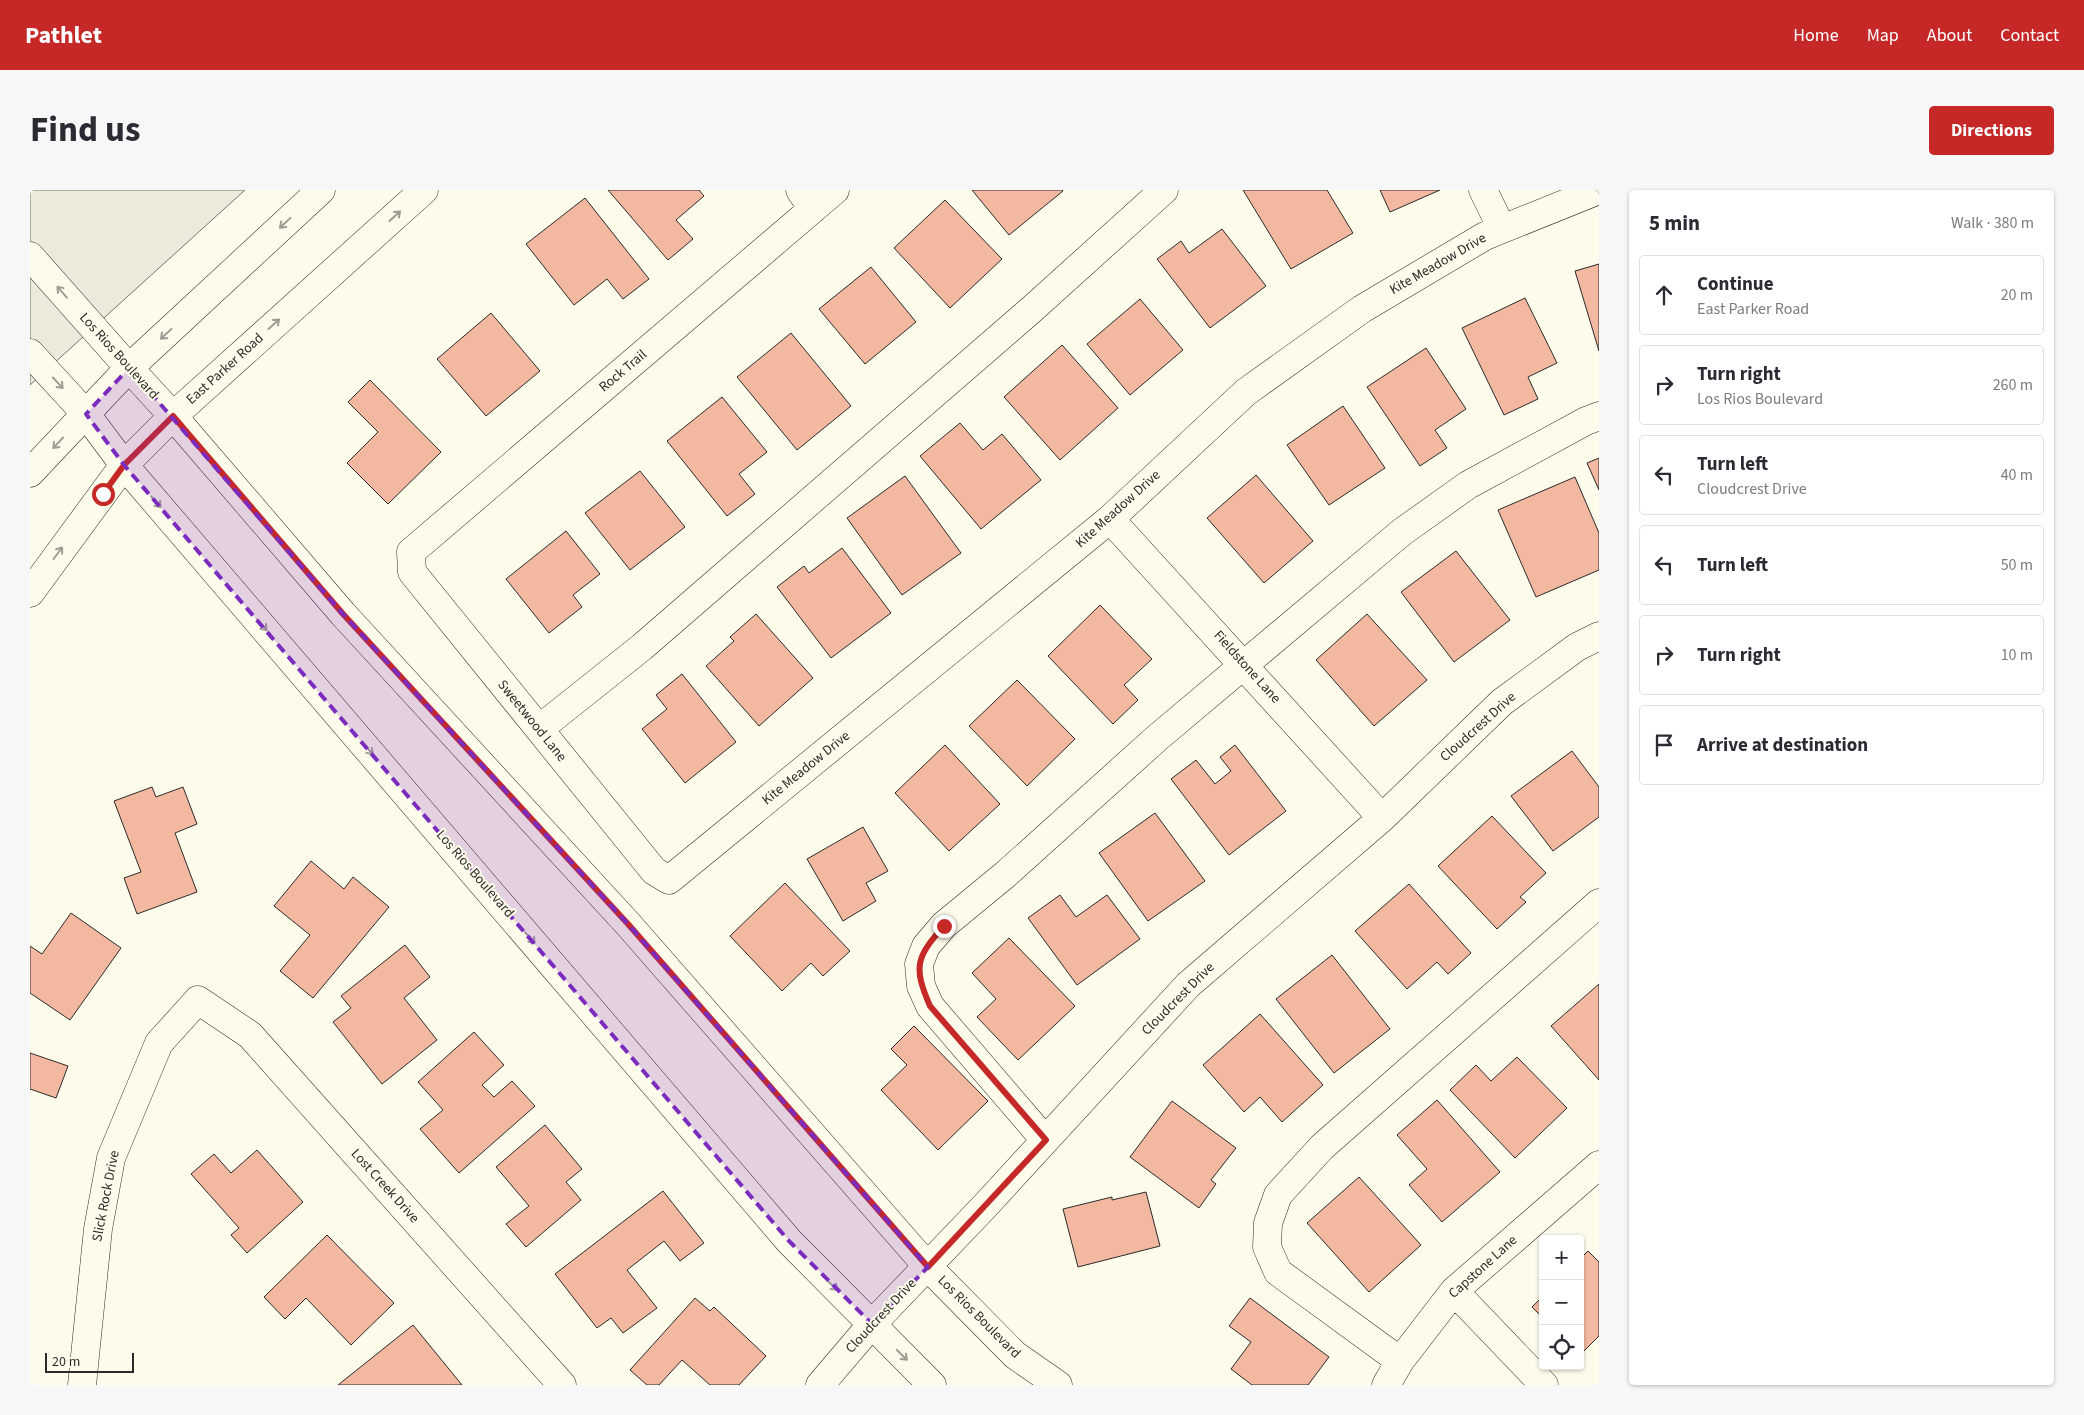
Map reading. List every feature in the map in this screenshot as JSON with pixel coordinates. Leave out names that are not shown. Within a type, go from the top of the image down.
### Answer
[{"type":"street","points":[[30,473],[129,368],[321,190]]},
{"type":"street","name":"East Parker Road","points":[[30,593],[124,465],[173,416],[424,190]]},
{"type":"street","name":"Rock Trail","points":[[411,552],[806,200],[835,190]]},
{"type":"street","points":[[539,729],[642,647],[1031,310],[1164,190]]},
{"type":"street","points":[[1483,190],[1502,229]]},
{"type":"street","name":"Kite Meadow Drive","points":[[669,880],[1110,519],[1246,392],[1362,309],[1485,236],[1599,190]]},
{"type":"street","name":"Los Rios Boulevard","points":[[30,256],[173,416],[343,614],[628,924],[928,1267],[1015,1355],[1058,1385]]},
{"type":"street","name":"Los Rios Boulevard","points":[[30,353],[86,414],[124,465],[789,1241],[932,1385]]},
{"type":"street","points":[[1046,1140],[930,1006],[921,986],[919,964],[926,946],[944,926],[1006,874],[1158,738],[1402,532],[1468,485],[1586,421],[1599,416]]},
{"type":"street","name":"Fieldstone Lane","points":[[1110,519],[1245,664],[1382,818]]},
{"type":"street","name":"Sweetwood Lane","points":[[411,552],[412,572],[654,871],[669,880]]},
{"type":"street","name":"Cloudcrest Drive","points":[[820,1385],[872,1324],[928,1267],[1188,985],[1382,818],[1502,702],[1577,647],[1599,636]]},
{"type":"street","points":[[1400,1361],[1278,1272],[1267,1248],[1268,1223],[1278,1195],[1322,1147],[1599,903]]},
{"type":"street","name":"Slick Rock Drive","points":[[82,1385],[98,1229],[111,1158],[159,1043],[198,1000]]},
{"type":"street","name":"Lost Creek Drive","points":[[198,1000],[250,1035],[562,1385]]},
{"type":"street","name":"Capstone Lane","points":[[1386,1385],[1400,1361],[1454,1291],[1599,1165]]},
{"type":"street","points":[[1454,1291],[1544,1385]]},
{"type":"highlighted area","points":[[129,368],[343,614],[628,924],[928,1267],[872,1324],[789,1241],[124,465],[86,414]]},
{"type":"shaded area","points":[[30,190],[245,190],[30,385]]},
{"type":"building","points":[[608,190],[699,190],[704,196],[676,220],[693,239],[668,260]]},
{"type":"building","points":[[972,190],[1062,190],[1063,191],[1009,235]]},
{"type":"building","points":[[1243,190],[1327,190],[1353,233],[1291,269]]},
{"type":"building","points":[[1380,190],[1440,190],[1390,212]]},
{"type":"building","points":[[585,198],[649,279],[623,299],[607,279],[574,305],[526,244]]},
{"type":"building","points":[[945,200],[1002,259],[950,308],[894,248]]},
{"type":"building","points":[[1222,229],[1266,286],[1210,328],[1157,259],[1181,241],[1189,253]]},
{"type":"building","points":[[1599,264],[1599,351],[1575,271]]},
{"type":"building","points":[[871,267],[916,322],[865,364],[819,309]]},
{"type":"building","points":[[1525,298],[1557,363],[1528,377],[1538,399],[1504,415],[1462,328]]},
{"type":"building","points":[[1140,299],[1183,350],[1130,395],[1087,344]]},
{"type":"building","points":[[491,313],[540,371],[486,416],[437,359]]},
{"type":"building","points":[[791,333],[851,406],[797,450],[737,377]]},
{"type":"building","points":[[1062,345],[1118,408],[1060,460],[1004,397]]},
{"type":"building","points":[[1426,348],[1466,409],[1435,430],[1447,448],[1420,466],[1367,387]]},
{"type":"building","points":[[370,380],[441,452],[388,504],[347,463],[378,432],[348,402]]},
{"type":"building","points":[[722,397],[767,452],[739,474],[755,494],[727,516],[667,441]]},
{"type":"building","points":[[1343,406],[1385,468],[1329,505],[1287,445]]},
{"type":"building","points":[[960,423],[983,450],[1002,434],[1041,480],[981,529],[920,456]]},
{"type":"building","points":[[1599,458],[1599,490],[1587,463]]},
{"type":"building","points":[[640,471],[685,527],[630,570],[585,513]]},
{"type":"building","points":[[1256,475],[1313,541],[1264,583],[1207,518]]},
{"type":"building","points":[[905,476],[961,553],[902,595],[847,518]]},
{"type":"building","points":[[1575,477],[1599,533],[1599,570],[1536,597],[1498,510]]},
{"type":"building","points":[[566,531],[600,574],[573,595],[582,607],[549,633],[506,579]]},
{"type":"building","points":[[842,548],[891,613],[831,658],[777,587],[804,566],[809,573]]},
{"type":"building","points":[[1456,551],[1510,620],[1454,662],[1401,592]]},
{"type":"building","points":[[1100,605],[1152,659],[1124,685],[1138,700],[1113,724],[1048,656]]},
{"type":"building","points":[[756,614],[813,678],[759,726],[706,666],[734,641],[730,637]]},
{"type":"building","points":[[1367,614],[1427,680],[1374,726],[1316,660]]},
{"type":"building","points":[[682,674],[736,742],[685,783],[642,729],[667,709],[656,695]]},
{"type":"building","points":[[1017,680],[1075,739],[1027,786],[969,726]]},
{"type":"building","points":[[945,745],[1000,804],[949,851],[895,793]]},
{"type":"building","points":[[1235,745],[1286,811],[1229,855],[1171,779],[1196,760],[1215,784],[1231,771],[1220,757]]},
{"type":"building","points":[[1572,751],[1599,787],[1599,817],[1553,851],[1511,796]]},
{"type":"building","points":[[152,787],[156,797],[183,787],[197,824],[175,833],[197,892],[137,914],[124,878],[141,872],[114,801]]},
{"type":"building","points":[[1155,813],[1205,881],[1148,921],[1099,853]]},
{"type":"building","points":[[1492,816],[1546,873],[1520,897],[1526,902],[1497,929],[1438,866]]},
{"type":"building","points":[[863,827],[888,871],[866,883],[876,901],[843,921],[807,859]]},
{"type":"building","points":[[311,861],[344,889],[353,877],[389,907],[313,998],[280,971],[310,935],[274,906]]},
{"type":"building","points":[[785,883],[850,951],[823,976],[811,963],[782,991],[730,936]]},
{"type":"building","points":[[1409,884],[1471,953],[1448,974],[1437,962],[1407,989],[1355,931]]},
{"type":"building","points":[[1060,895],[1076,917],[1107,895],[1140,939],[1077,985],[1028,918]]},
{"type":"building","points":[[71,913],[121,948],[70,1020],[30,993],[30,946],[42,954]]},
{"type":"building","points":[[1009,938],[1075,1006],[1018,1060],[977,1017],[996,999],[972,973]]},
{"type":"building","points":[[405,945],[430,977],[404,998],[437,1040],[382,1084],[333,1022],[351,1008],[341,996]]},
{"type":"building","points":[[1332,955],[1390,1029],[1334,1073],[1276,999]]},
{"type":"building","points":[[1599,984],[1599,1080],[1551,1026]]},
{"type":"building","points":[[1260,1014],[1323,1085],[1282,1122],[1260,1097],[1244,1112],[1203,1065]]},
{"type":"building","points":[[914,1026],[988,1101],[938,1150],[881,1090],[907,1065],[891,1049]]},
{"type":"building","points":[[474,1032],[504,1065],[482,1085],[494,1097],[512,1081],[535,1106],[459,1173],[420,1129],[443,1110],[418,1082]]},
{"type":"building","points":[[30,1053],[68,1066],[56,1098],[30,1089]]},
{"type":"building","points":[[1517,1057],[1567,1108],[1515,1158],[1450,1090],[1476,1065],[1491,1081]]},
{"type":"building","points":[[1437,1100],[1500,1172],[1442,1222],[1409,1185],[1427,1169],[1397,1135]]},
{"type":"building","points":[[1172,1101],[1236,1148],[1211,1180],[1216,1184],[1199,1208],[1130,1157]]},
{"type":"building","points":[[545,1125],[582,1169],[566,1182],[581,1200],[526,1247],[506,1224],[529,1206],[496,1167]]},
{"type":"building","points":[[257,1150],[303,1202],[247,1253],[231,1235],[239,1228],[191,1174],[214,1154],[231,1173]]},
{"type":"building","points":[[1359,1177],[1421,1245],[1369,1292],[1307,1223]]},
{"type":"building","points":[[663,1191],[704,1243],[680,1261],[664,1241],[627,1270],[657,1308],[623,1333],[611,1318],[597,1328],[555,1274]]},
{"type":"building","points":[[1146,1192],[1160,1246],[1078,1267],[1063,1209],[1112,1197],[1112,1200]]},
{"type":"building","points":[[327,1235],[394,1303],[351,1345],[306,1298],[285,1319],[264,1297]]},
{"type":"building","points":[[1588,1251],[1599,1262],[1599,1336],[1584,1351],[1584,1280],[1584,1255]]},
{"type":"building","points":[[695,1298],[710,1311],[714,1307],[766,1356],[739,1385],[710,1385],[682,1360],[659,1385],[647,1385],[630,1370]]},
{"type":"building","points":[[1250,1298],[1329,1357],[1308,1385],[1252,1385],[1231,1369],[1251,1342],[1229,1326]]},
{"type":"building","points":[[1539,1300],[1539,1314],[1532,1307]]},
{"type":"building","points":[[413,1325],[462,1385],[338,1385]]},
{"type":"route","points":[[103,494],[124,465],[173,416],[343,614],[628,924],[928,1267],[1046,1140],[930,1006],[921,986],[919,964],[926,946],[944,926]]}]
